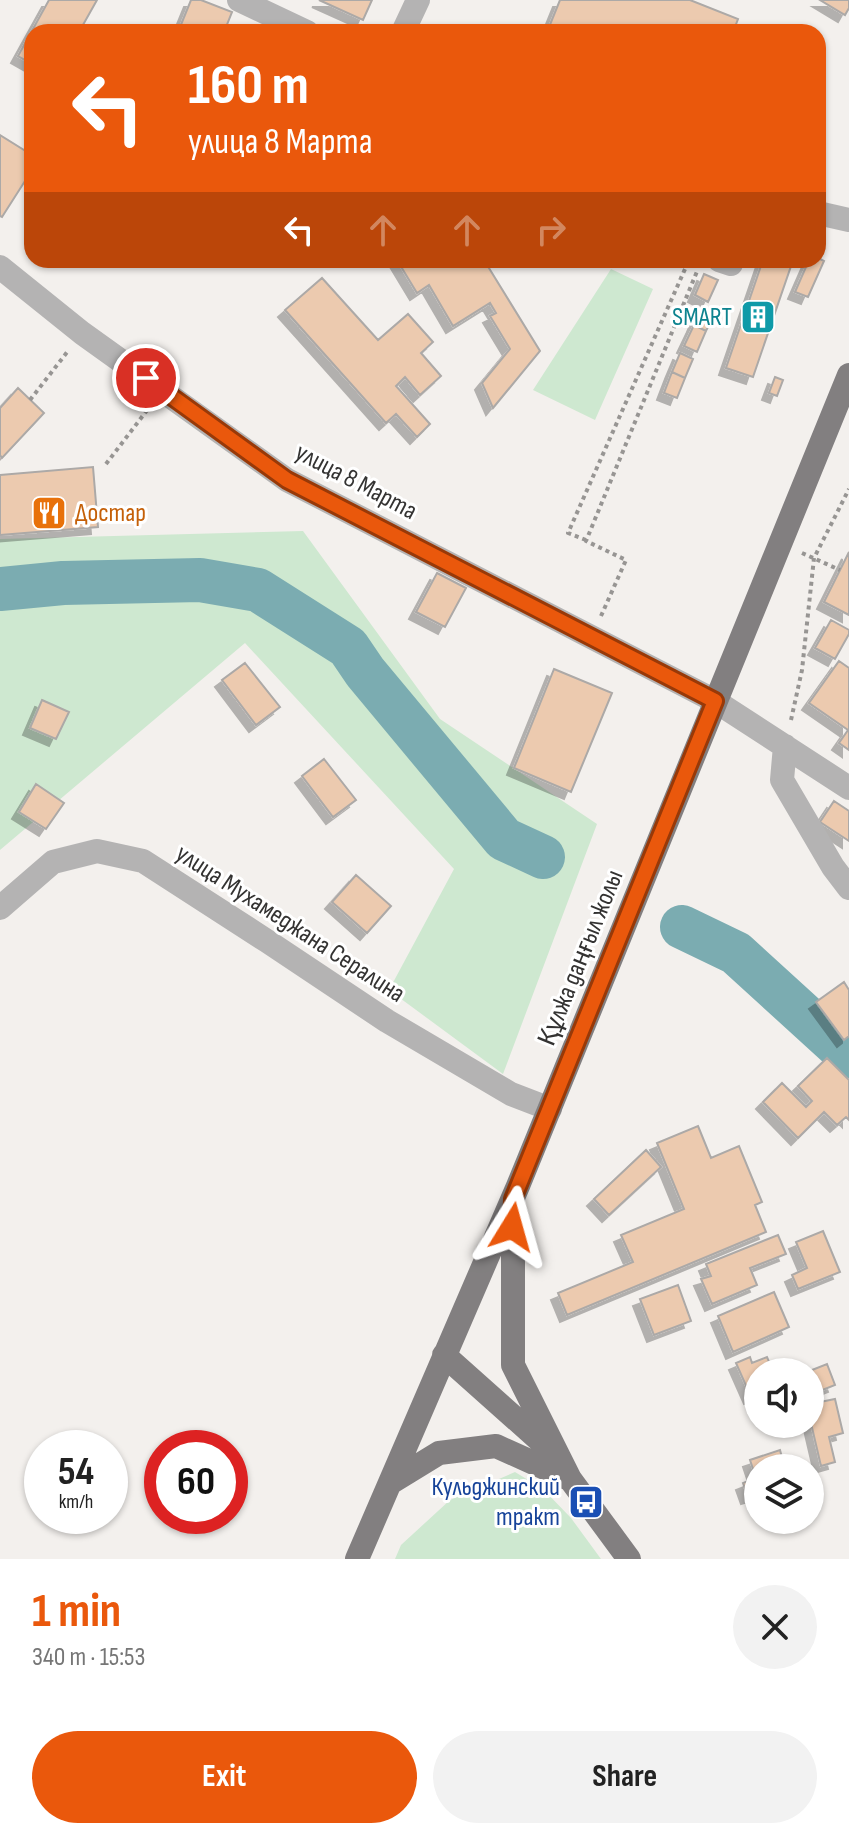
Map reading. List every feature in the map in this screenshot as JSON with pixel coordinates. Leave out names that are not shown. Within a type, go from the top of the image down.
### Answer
[{"type":"main road","name":"Құлжа даңғыл жолы","points":[[357,1559],[513,1199],[849,375]]},
{"type":"main road","points":[[513,1199],[513,1365],[570,1479]]},
{"type":"main road","points":[[444,1355],[545,1445],[629,1559]]},
{"type":"main road","points":[[390,1483],[439,1453],[496,1446],[570,1479]]},
{"type":"street","points":[[239,0],[290,24]]},
{"type":"street","points":[[407,24],[418,0]]},
{"type":"street","points":[[826,215],[849,220]]},
{"type":"street","name":"улица 8 Марта","points":[[0,267],[82,333],[287,480],[715,701],[849,788]]},
{"type":"street","points":[[785,746],[782,780],[833,867],[849,888]]},
{"type":"street","name":"улица Мухамеджана Сералина","points":[[0,908],[53,862],[97,851],[143,861],[387,1021],[511,1094],[550,1109]]},
{"type":"path","points":[[603,609],[626,560],[568,533],[685,268]]},
{"type":"path","points":[[586,541],[699,268]]},
{"type":"path","points":[[30,400],[82,333]]},
{"type":"path","points":[[106,464],[162,390]]},
{"type":"path","points":[[785,746],[802,670],[814,558],[849,489]]},
{"type":"path","points":[[780,543],[840,570]]},
{"type":"green space","points":[[611,269],[653,289],[595,420],[533,390]]},
{"type":"green space","points":[[303,531],[440,719],[597,824],[503,1074],[389,990],[454,869],[245,643],[0,850],[0,539]]},
{"type":"green space","points":[[515,1472],[543,1489],[571,1518],[601,1559],[395,1559],[401,1545],[450,1500]]},
{"type":"building","points":[[49,0],[97,0],[84,24],[36,24]]},
{"type":"building","points":[[191,0],[201,0],[232,12],[227,24],[181,24]]},
{"type":"building","points":[[319,0],[372,0],[363,20]]},
{"type":"building","points":[[560,0],[690,0],[738,19],[736,24],[550,24]]},
{"type":"building","points":[[820,0],[849,0],[849,8],[845,15]]},
{"type":"building","points":[[24,45],[24,59],[18,56]]},
{"type":"building","points":[[0,135],[24,150],[24,183],[0,216]]},
{"type":"building","points":[[402,268],[489,268],[540,351],[493,408],[482,383],[510,349],[490,316],[496,313],[490,303],[453,326],[429,285],[417,293]]},
{"type":"building","name":"SMART","points":[[760,268],[790,268],[753,377],[726,368]]},
{"type":"building","points":[[806,268],[821,268],[808,297],[795,292]]},
{"type":"building","points":[[704,274],[718,280],[708,302],[695,295]]},
{"type":"building","points":[[322,278],[378,340],[408,314],[433,342],[421,353],[441,376],[420,395],[405,377],[396,386],[430,424],[417,437],[396,414],[386,423],[285,310]]},
{"type":"building","points":[[702,307],[715,313],[706,331],[694,325]]},
{"type":"building","points":[[694,325],[706,331],[697,352],[684,346]]},
{"type":"building","points":[[680,353],[693,359],[685,378],[672,372]]},
{"type":"building","points":[[672,372],[685,378],[677,398],[664,393]]},
{"type":"building","points":[[775,377],[783,380],[777,396],[769,393]]},
{"type":"building","points":[[18,388],[44,413],[2,458],[0,408]]},
{"type":"building","name":"Достар","points":[[93,467],[98,527],[0,535],[0,475]]},
{"type":"building","points":[[849,552],[849,615],[824,602]]},
{"type":"building","points":[[437,573],[466,588],[445,627],[416,612]]},
{"type":"building","points":[[831,620],[849,630],[835,659],[815,648]]},
{"type":"building","points":[[839,661],[849,668],[849,750],[839,743],[848,730],[809,703]]},
{"type":"building","points":[[245,663],[280,707],[256,725],[222,680]]},
{"type":"building","points":[[554,669],[612,693],[571,792],[514,768]]},
{"type":"building","points":[[42,700],[69,712],[56,739],[30,728]]},
{"type":"building","points":[[324,759],[356,800],[333,817],[302,776]]},
{"type":"building","points":[[36,784],[64,803],[46,829],[19,812]]},
{"type":"building","points":[[834,801],[849,811],[849,841],[820,822]]},
{"type":"building","points":[[356,875],[391,906],[367,933],[332,902]]},
{"type":"building","points":[[844,982],[849,990],[849,1036],[844,1040],[816,1002]]},
{"type":"building","points":[[827,1058],[849,1080],[849,1120],[846,1117],[837,1125],[824,1112],[798,1138],[763,1102],[782,1083],[806,1107],[812,1101],[798,1086]]},
{"type":"building","points":[[698,1126],[711,1158],[739,1146],[762,1202],[755,1205],[766,1232],[567,1315],[558,1293],[633,1262],[621,1235],[684,1209],[657,1143]]},
{"type":"building","points":[[646,1150],[661,1167],[609,1215],[594,1199]]},
{"type":"building","points":[[823,1231],[840,1272],[798,1289],[792,1275],[807,1268],[796,1242]]},
{"type":"building","points":[[778,1235],[786,1254],[750,1268],[757,1285],[712,1304],[701,1279],[711,1276],[706,1264]]},
{"type":"building","points":[[678,1285],[691,1321],[654,1335],[640,1299]]},
{"type":"building","points":[[774,1292],[789,1327],[733,1352],[718,1316]]},
{"type":"building","points":[[744,1360],[744,1381],[736,1363]]},
{"type":"building","points":[[827,1364],[835,1385],[824,1389],[824,1365]]},
{"type":"building","points":[[835,1399],[843,1433],[829,1437],[835,1462],[824,1465],[824,1454],[818,1454],[814,1438],[824,1438],[824,1401]]},
{"type":"waterway","points":[[0,589],[63,583],[200,580],[258,590],[348,647],[365,672],[504,839],[543,857]]},
{"type":"waterway","points":[[682,927],[736,953],[849,1056]]},
{"type":"place","name":"SMART","points":[[758,317]]},
{"type":"place","name":"Достар","points":[[49,513]]},
{"type":"place","name":"Кульджинский тракт","points":[[586,1502]]},
{"type":"route","points":[[146,378],[287,480],[715,701],[513,1199],[512,1227]]}]
